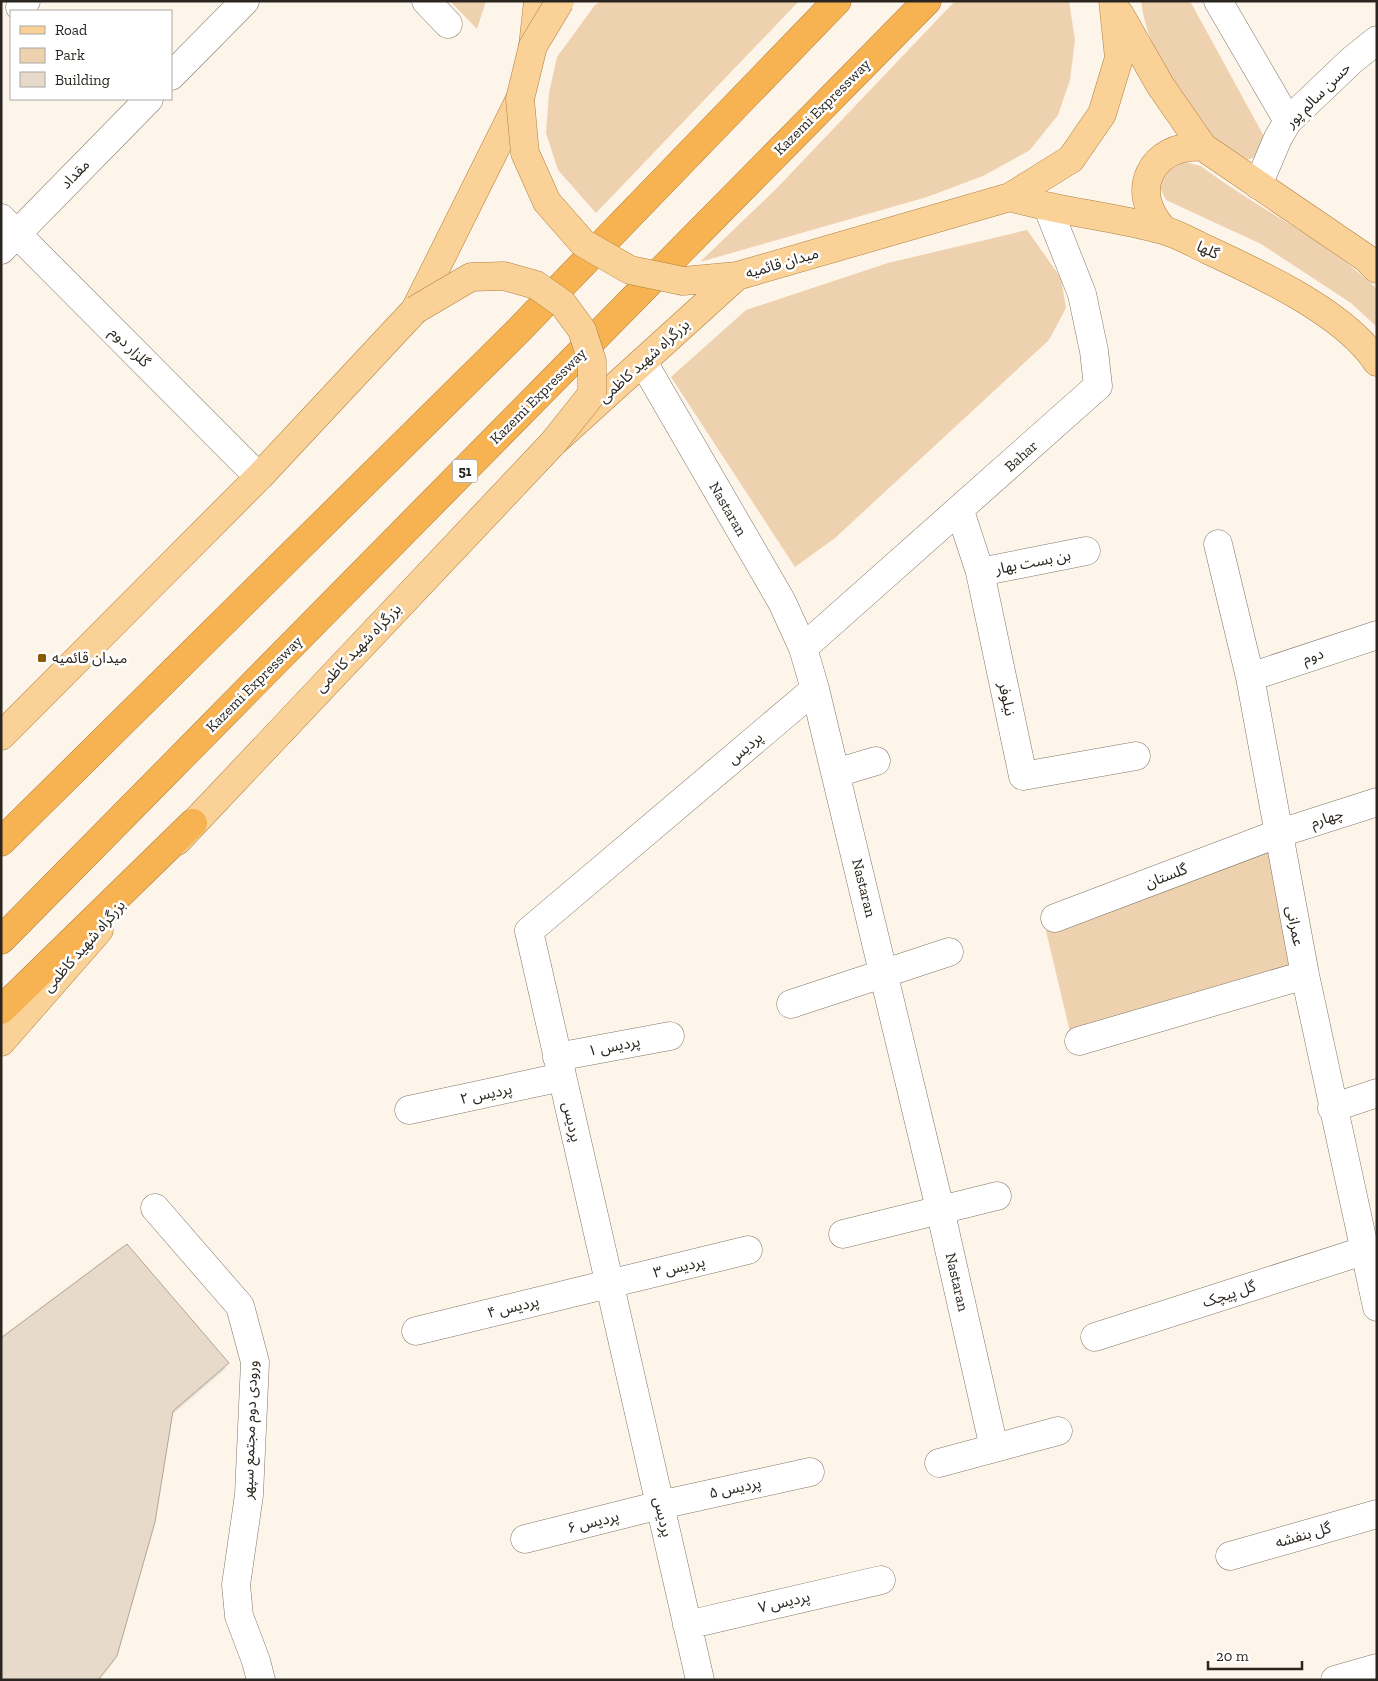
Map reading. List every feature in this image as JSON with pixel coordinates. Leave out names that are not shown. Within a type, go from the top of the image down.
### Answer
[{"type":"highway","points":[[1,842],[517,332],[837,1]]},
{"type":"highway","name":"Kazemi Expressway","points":[[1,940],[927,1]]},
{"type":"highway","points":[[1,1010],[192,822]]},
{"type":"main road","points":[[533,46],[538,1]]},
{"type":"main road","name":"میدان قائمیه","points":[[560,1],[533,46],[520,99],[525,153],[547,202],[583,243],[630,270],[683,281],[737,276],[1010,197],[1072,159],[1102,114],[1119,58],[1114,2]]},
{"type":"main road","points":[[1114,2],[1160,85],[1203,147],[1366,258],[1377,269]]},
{"type":"main road","points":[[1,736],[259,476],[414,310],[520,99]]},
{"type":"main road","points":[[1164,230],[1153,218],[1146,204],[1145,188],[1150,172],[1159,159],[1168,153],[1187,146],[1203,147]]},
{"type":"main road","name":"گلها","points":[[1010,197],[1048,208],[1164,230],[1255,272],[1317,308],[1365,344],[1377,362]]},
{"type":"main road","points":[[414,310],[471,277],[504,276],[536,285],[563,304],[582,330],[590,354],[592,361],[592,394],[554,443]]},
{"type":"main road","name":"بزرگراه شهید کاظمی","points":[[1,1042],[192,822],[554,443],[737,276]]},
{"type":"street","points":[[172,75],[245,1]]},
{"type":"street","points":[[426,1],[448,24]]},
{"type":"street","points":[[1218,1],[1288,121]]},
{"type":"street","name":"حسن سالم پور","points":[[1258,185],[1278,138],[1288,121],[1351,61],[1377,40]]},
{"type":"street","name":"مقداد","points":[[6,234],[148,100]]},
{"type":"street","name":"Bahar","points":[[803,648],[960,511],[1098,386],[1094,351],[1082,294],[1048,208]]},
{"type":"street","name":"گلزار دوم","points":[[6,234],[259,476]]},
{"type":"street","name":"Nastaran","points":[[643,362],[782,602],[803,648],[836,773],[884,973],[994,1448]]},
{"type":"street","name":"نیلوفر","points":[[960,511],[980,572],[1023,776],[1136,756]]},
{"type":"street","name":"عمرانی","points":[[1218,544],[1250,677],[1277,834],[1305,976],[1332,1108],[1377,1307]]},
{"type":"street","name":"بن بست بهار","points":[[980,572],[1086,551]]},
{"type":"street","name":"دوم","points":[[1250,677],[1377,635]]},
{"type":"street","name":"پردیس","points":[[700,1680],[529,931],[815,689]]},
{"type":"street","points":[[836,773],[876,761]]},
{"type":"street","name":"چهارم","points":[[1277,834],[1377,802]]},
{"type":"street","name":"گلستان","points":[[1055,918],[1277,834]]},
{"type":"street","points":[[791,1004],[949,952]]},
{"type":"street","points":[[1079,1042],[1305,976]]},
{"type":"street","name":"پردیس ۱","points":[[560,1067],[670,1036]]},
{"type":"street","name":"پردیس ۲","points":[[409,1110],[560,1067]]},
{"type":"street","points":[[1332,1108],[1377,1093]]},
{"type":"street","points":[[843,1234],[997,1196]]},
{"type":"street","name":"ورودی دوم مجتمع سپهر","points":[[155,1208],[240,1306],[255,1362],[249,1495],[236,1585],[239,1616],[256,1661],[260,1680]]},
{"type":"street","name":"پردیس ۳","points":[[610,1284],[748,1250]]},
{"type":"street","name":"گل پیچک","points":[[1095,1337],[1364,1251]]},
{"type":"street","name":"پردیس ۴","points":[[416,1331],[610,1284]]},
{"type":"street","points":[[939,1463],[1058,1431]]},
{"type":"street","name":"پردیس ۵","points":[[660,1505],[810,1472]]},
{"type":"street","name":"پردیس ۶","points":[[525,1539],[660,1505]]},
{"type":"street","name":"گل بنفشه","points":[[1230,1556],[1377,1514]]},
{"type":"street","name":"پردیس ۷","points":[[687,1625],[881,1580]]},
{"type":"street","points":[[1335,1680],[1377,1668]]},
{"type":"green space","points":[[450,1],[486,1],[477,29]]},
{"type":"green space","points":[[602,1],[799,1],[596,213],[558,170],[546,133],[549,93],[557,57],[595,5]]},
{"type":"green space","points":[[955,1],[1069,1],[1075,40],[1070,80],[1058,115],[1030,150],[983,176],[927,197],[700,262],[777,188]]},
{"type":"green space","points":[[1141,1],[1190,1],[1266,140],[1263,154],[1247,160],[1231,153],[1211,137],[1197,121],[1171,83],[1160,62],[1151,41]]},
{"type":"green space","points":[[1185,162],[1201,166],[1337,255],[1358,272],[1377,289],[1377,327],[1351,303],[1261,244],[1166,200],[1161,190],[1160,178],[1169,168]]},
{"type":"green space","points":[[1027,230],[1061,278],[1066,308],[1049,340],[835,538],[795,567],[671,377],[746,310],[888,263]]},
{"type":"green space","points":[[1270,850],[1294,968],[1071,1036],[1046,931]]},
{"type":"building","points":[[127,1244],[229,1363],[173,1411],[155,1522],[117,1656],[98,1680],[1,1680],[1,1338]]},
{"type":"place","name":"میدان قائمیه","points":[[42,658]]}]
